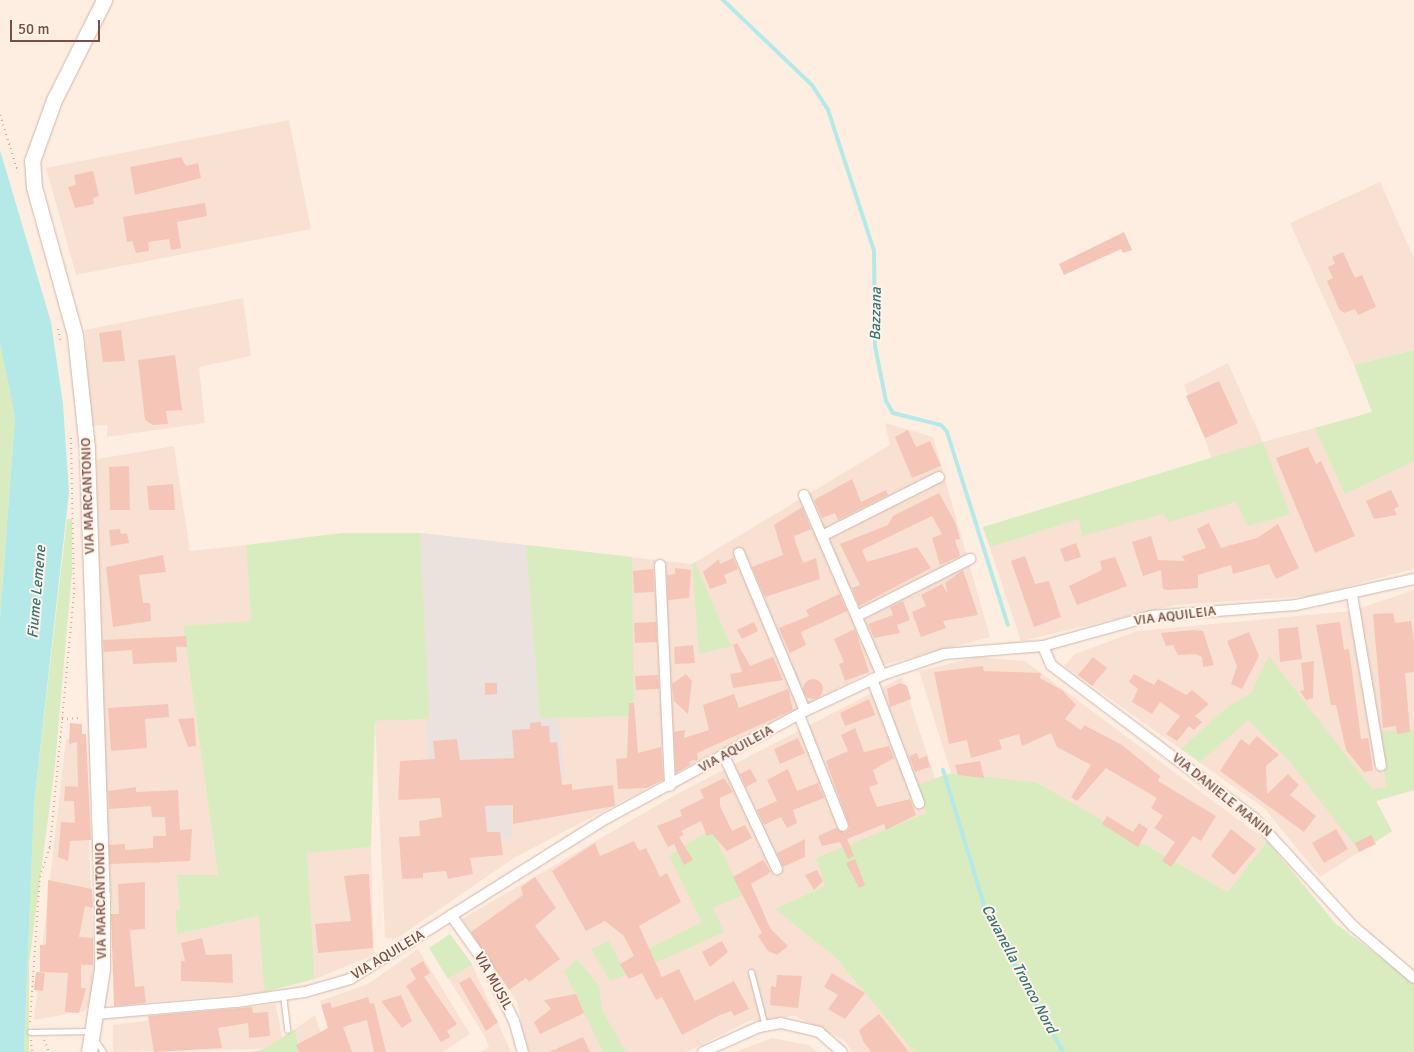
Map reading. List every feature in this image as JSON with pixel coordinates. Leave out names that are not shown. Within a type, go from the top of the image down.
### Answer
[{"type":"main road","name":"VIA MARCANTONIO","points":[[90,1052],[96,1014],[102,904],[86,448],[75,335],[34,187],[32,161],[54,100],[104,0]]},
{"type":"street","points":[[822,536],[939,476]]},
{"type":"street","points":[[804,495],[882,675]]},
{"type":"street","points":[[739,553],[844,826]]},
{"type":"street","points":[[857,616],[970,559]]},
{"type":"street","points":[[660,565],[670,786]]},
{"type":"street","name":"VIA AQUILEIA","points":[[96,1014],[283,996],[350,979],[599,822],[670,786],[802,713],[872,679],[944,654],[1042,646],[1151,616],[1296,605],[1352,595],[1414,579]]},
{"type":"street","points":[[1352,595],[1381,766]]},
{"type":"street","name":"VIA DANIELE MANIN","points":[[1042,646],[1051,665],[1254,818],[1353,926],[1414,978]]},
{"type":"street","points":[[872,679],[919,803]]},
{"type":"street","points":[[724,756],[777,869]]},
{"type":"street","name":"VIA MUSIL","points":[[451,915],[487,966],[514,1021],[523,1052]]},
{"type":"street","points":[[702,1052],[765,1026],[802,1026],[819,1032],[842,1052]]},
{"type":"lane","points":[[751,972],[765,1026]]},
{"type":"lane","points":[[283,996],[287,1030]]},
{"type":"lane","points":[[30,1032],[92,1033],[103,1052]]},
{"type":"path","points":[[0,115],[20,178]]},
{"type":"path","points":[[56,320],[62,348]]},
{"type":"path","points":[[32,1052],[30,974],[40,877],[50,847],[74,594],[71,430]]},
{"type":"path","points":[[62,719],[68,719]]},
{"type":"shaded area","points":[[289,120],[311,229],[76,275],[46,168]]},
{"type":"shaded area","points":[[1380,182],[1414,258],[1414,350],[1354,365],[1290,223]]},
{"type":"shaded area","points":[[243,298],[251,356],[199,367],[205,423],[107,437],[107,425],[90,426],[85,330]]},
{"type":"shaded area","points":[[1228,363],[1263,442],[1414,401],[1414,569],[1310,596],[1176,605],[1021,641],[983,527],[1213,461],[1184,385]]},
{"type":"shaded area","points":[[885,423],[933,437],[990,637],[883,665],[514,858],[396,939],[385,938],[375,721],[429,719],[420,533],[692,564],[890,445]]},
{"type":"shaded area","points":[[174,446],[190,551],[246,545],[251,622],[183,626],[218,875],[181,910],[175,909],[177,934],[260,916],[264,992],[118,1005],[103,775],[97,459]]},
{"type":"shaded area","points":[[420,533],[526,545],[540,718],[559,718],[565,780],[513,780],[512,838],[477,842],[474,796],[429,798]]},
{"type":"shaded area","points":[[1414,590],[1414,790],[1376,801],[1392,831],[1320,877],[1265,809],[1064,666],[1075,654],[1137,631],[1351,611]]},
{"type":"shaded area","points":[[978,657],[1025,661],[1267,841],[1228,892],[1036,782],[951,773],[919,671]]},
{"type":"shaded area","points":[[902,677],[951,827],[776,909],[835,957],[914,1052],[852,1052],[845,1041],[795,1016],[749,1021],[687,1052],[528,1052],[517,1002],[462,919],[673,796]]},
{"type":"shaded area","points":[[84,737],[95,977],[92,1000],[85,1011],[34,1020],[66,739]]},
{"type":"shaded area","points":[[371,847],[374,955],[315,979],[307,852]]},
{"type":"shaded area","points":[[450,934],[472,964],[511,1052],[480,1052],[489,1047],[484,1035],[429,948]]},
{"type":"shaded area","points":[[418,949],[470,1034],[443,1052],[337,1052],[320,1001],[368,984]]},
{"type":"shaded area","points":[[276,1004],[282,1038],[264,1049],[113,1052],[113,1025]]},
{"type":"shaded area","points":[[315,1015],[327,1052],[300,1052],[295,1029]]},
{"type":"shaded area","points":[[772,1038],[808,1045],[817,1052],[735,1052]]},
{"type":"green space","points":[[0,343],[15,417],[0,619]]},
{"type":"green space","points":[[1414,350],[1414,461],[1345,494],[1315,428],[1372,412],[1354,365]]},
{"type":"green space","points":[[1263,442],[1290,514],[1248,526],[1236,502],[1169,522],[1163,514],[1082,536],[1079,519],[990,547],[983,527]]},
{"type":"green space","points":[[67,519],[72,519],[72,572],[55,765],[29,964],[29,1052],[24,1052],[34,804]]},
{"type":"green space","points":[[341,533],[420,533],[429,719],[375,721],[371,847],[307,853],[315,979],[264,992],[259,916],[177,934],[175,909],[180,910],[177,875],[218,875],[183,626],[251,621],[246,545]]},
{"type":"green space","points":[[526,545],[632,557],[634,716],[540,718]]},
{"type":"green space","points":[[695,562],[731,646],[699,654],[692,564]]},
{"type":"green space","points":[[1269,656],[1372,789],[1387,787],[1377,732],[1414,729],[1414,790],[1376,801],[1392,831],[1360,852],[1289,761],[1248,720],[1200,762],[1181,749],[1226,708],[1251,693]]},
{"type":"green space","points":[[951,773],[1036,782],[1228,892],[1267,841],[1335,923],[1414,983],[1414,1052],[914,1052],[835,957],[775,909],[825,886],[816,858],[927,813],[916,785]]},
{"type":"green space","points":[[711,829],[743,895],[713,908],[724,932],[655,963],[648,949],[702,922],[669,856]]},
{"type":"green space","points":[[450,934],[472,964],[448,979],[429,948]]},
{"type":"green space","points":[[609,941],[626,975],[610,981],[591,949]]},
{"type":"green space","points":[[577,959],[599,986],[602,1010],[626,1052],[603,1052],[564,971]]},
{"type":"green space","points":[[295,1029],[300,1052],[251,1052],[264,1049]]},
{"type":"water","name":"Fiume Lemene","points":[[0,150],[51,322],[63,404],[69,492],[34,804],[24,1052],[0,1052],[0,619],[15,417],[0,343]]},
{"type":"building","points":[[181,157],[186,166],[198,163],[201,178],[135,195],[130,167]]},
{"type":"building","points":[[93,171],[99,196],[93,198],[94,204],[75,208],[68,187],[76,185],[74,175]]},
{"type":"building","points":[[205,203],[207,216],[177,222],[181,248],[171,250],[169,239],[148,242],[149,251],[136,253],[132,241],[127,242],[123,217]]},
{"type":"building","points":[[1124,232],[1132,250],[1123,253],[1121,249],[1064,275],[1059,264]]},
{"type":"building","points":[[1343,252],[1355,278],[1362,275],[1376,307],[1358,315],[1355,309],[1344,313],[1339,309],[1327,281],[1333,278],[1328,267],[1335,264],[1332,257]]},
{"type":"building","points":[[121,330],[125,361],[103,362],[99,333]]},
{"type":"building","points":[[175,355],[182,410],[166,411],[168,424],[153,425],[145,420],[138,360]]},
{"type":"building","points":[[1219,381],[1238,423],[1205,438],[1186,396]]},
{"type":"building","points":[[908,430],[916,447],[930,441],[941,466],[912,478],[895,437]]},
{"type":"building","points":[[1308,447],[1316,464],[1321,461],[1355,536],[1315,553],[1276,458]]},
{"type":"building","points":[[129,466],[130,510],[110,510],[109,467]]},
{"type":"building","points":[[852,479],[861,502],[886,490],[888,495],[838,520],[835,513],[822,518],[814,500]]},
{"type":"building","points":[[173,484],[175,510],[149,510],[147,486]]},
{"type":"building","points":[[1391,490],[1399,506],[1394,509],[1397,515],[1374,519],[1366,501]]},
{"type":"building","points":[[939,493],[956,524],[960,539],[955,540],[960,556],[940,565],[932,538],[942,534],[932,516],[862,550],[867,562],[917,547],[931,568],[859,606],[852,588],[860,585],[840,544],[888,525],[893,516]]},
{"type":"building","points":[[802,507],[811,529],[794,536],[796,544],[803,563],[816,558],[820,579],[765,597],[752,567],[783,555],[774,525]]},
{"type":"building","points":[[1209,523],[1221,548],[1257,538],[1278,524],[1299,568],[1276,579],[1269,564],[1233,574],[1231,565],[1198,575],[1198,588],[1168,590],[1163,589],[1161,570],[1143,576],[1132,542],[1151,536],[1158,560],[1185,561],[1182,556],[1206,548],[1197,529]]},
{"type":"building","points":[[120,529],[121,534],[127,533],[129,543],[111,546],[109,530]]},
{"type":"building","points":[[1076,543],[1081,557],[1065,562],[1060,549]]},
{"type":"building","points":[[163,555],[166,572],[139,575],[143,603],[150,603],[151,621],[113,627],[106,567]]},
{"type":"building","points":[[1025,556],[1035,584],[1049,581],[1061,617],[1034,627],[1011,561]]},
{"type":"building","points":[[1115,557],[1127,586],[1077,605],[1069,586],[1102,570],[1100,561]]},
{"type":"building","points":[[733,558],[738,569],[724,575],[727,583],[710,589],[703,572],[719,559],[720,564]]},
{"type":"building","points":[[675,568],[691,570],[689,598],[668,600],[667,575],[675,574]]},
{"type":"building","points":[[653,569],[654,592],[634,593],[633,571]]},
{"type":"building","points":[[963,570],[978,615],[943,621],[946,628],[921,637],[912,612],[926,606],[921,595],[942,584],[948,594],[945,583]]},
{"type":"building","points":[[839,594],[847,611],[801,632],[806,645],[790,653],[779,628],[809,616],[806,610]]},
{"type":"building","points":[[903,601],[910,620],[897,625],[900,633],[874,638],[868,624],[893,615],[890,607]]},
{"type":"building","points":[[1393,613],[1395,623],[1411,621],[1414,640],[1414,672],[1405,673],[1410,732],[1397,734],[1396,726],[1383,728],[1373,614]]},
{"type":"building","points":[[656,622],[657,642],[635,643],[634,623]]},
{"type":"building","points":[[754,622],[758,631],[742,639],[737,630]]},
{"type":"building","points":[[1340,622],[1344,650],[1349,649],[1361,739],[1368,738],[1373,770],[1364,772],[1346,750],[1336,705],[1331,705],[1316,625]]},
{"type":"building","points":[[1298,627],[1302,659],[1280,662],[1278,629]]},
{"type":"building","points":[[855,629],[869,672],[845,681],[839,664],[844,662],[834,639]]},
{"type":"building","points":[[1203,631],[1214,665],[1203,667],[1202,657],[1196,654],[1178,655],[1173,645],[1166,646],[1161,633]]},
{"type":"building","points":[[1249,632],[1259,656],[1242,689],[1231,684],[1237,666],[1227,641]]},
{"type":"building","points":[[186,636],[187,647],[176,647],[177,662],[133,664],[132,650],[104,652],[103,640]]},
{"type":"building","points":[[737,643],[750,666],[773,657],[783,680],[733,688],[730,674],[742,672],[733,645]]},
{"type":"building","points":[[693,645],[695,663],[675,664],[674,647]]},
{"type":"building","points":[[1093,657],[1107,668],[1092,686],[1078,675]]},
{"type":"building","points":[[1314,661],[1313,698],[1306,700],[1300,691],[1304,690],[1301,663]]},
{"type":"building","points":[[983,666],[984,671],[1041,673],[1040,678],[1062,690],[1076,705],[1065,719],[1081,730],[1084,725],[1122,745],[1160,776],[1158,781],[1216,816],[1201,841],[1193,836],[1171,867],[1162,861],[1175,842],[1154,828],[1163,816],[1151,808],[1157,798],[1106,768],[1077,801],[1071,797],[1091,765],[1057,747],[1051,733],[1022,746],[1019,734],[999,740],[1002,749],[971,758],[967,740],[949,744],[934,672]]},
{"type":"building","points":[[686,674],[692,681],[688,714],[674,701],[672,684]]},
{"type":"building","points":[[1134,674],[1154,685],[1158,679],[1186,695],[1192,690],[1209,704],[1195,716],[1202,722],[1194,730],[1189,726],[1177,741],[1166,734],[1180,716],[1160,702],[1152,714],[1132,702],[1138,689],[1129,682]]},
{"type":"building","points":[[658,675],[659,689],[636,690],[635,676]]},
{"type":"building","points":[[809,679],[817,679],[823,685],[823,693],[817,699],[809,699],[803,693],[803,685]]},
{"type":"building","points":[[485,683],[497,683],[497,694],[485,695]]},
{"type":"building","points":[[900,683],[907,686],[911,699],[890,707],[887,689]]},
{"type":"building","points":[[788,689],[793,710],[697,753],[698,760],[689,761],[690,765],[676,773],[674,732],[685,730],[684,738],[709,730],[703,705],[734,694],[739,708]]},
{"type":"building","points":[[869,699],[875,715],[845,726],[840,713]]},
{"type":"building","points":[[629,703],[634,703],[638,753],[661,747],[663,780],[646,788],[618,789],[616,759],[627,758]]},
{"type":"building","points":[[168,704],[169,717],[145,719],[147,748],[111,751],[108,708]]},
{"type":"building","points":[[194,718],[196,746],[188,747],[178,719]]},
{"type":"building","points":[[541,722],[541,726],[549,726],[550,743],[557,742],[562,785],[572,784],[572,790],[613,785],[615,806],[513,824],[513,805],[485,806],[487,832],[500,832],[503,855],[470,858],[473,874],[448,879],[446,871],[423,873],[423,878],[402,879],[399,837],[420,836],[419,821],[442,817],[440,798],[398,800],[400,761],[435,759],[433,741],[457,739],[460,760],[514,758],[512,730],[530,729],[530,723]]},
{"type":"building","points":[[70,723],[82,724],[82,734],[86,734],[91,840],[70,841],[68,861],[58,857],[61,822],[75,823],[74,801],[64,801],[65,786],[78,787],[77,742],[69,744]]},
{"type":"building","points":[[855,728],[864,752],[889,746],[894,758],[873,770],[878,784],[869,787],[877,807],[910,799],[916,815],[886,830],[884,824],[847,839],[854,856],[848,859],[840,842],[822,846],[818,836],[836,828],[845,833],[850,827],[826,761],[848,751],[841,735]]},
{"type":"building","points":[[1257,736],[1279,755],[1266,766],[1267,794],[1288,774],[1299,785],[1290,795],[1316,816],[1304,832],[1220,771],[1241,739],[1249,745]]},
{"type":"building","points":[[798,738],[805,753],[780,764],[774,749]]},
{"type":"building","points":[[917,753],[919,759],[927,756],[930,767],[915,772],[909,756]]},
{"type":"building","points":[[980,761],[984,778],[958,775],[955,765]]},
{"type":"building","points":[[750,769],[757,781],[746,787],[740,774]]},
{"type":"building","points":[[788,769],[797,791],[818,783],[824,798],[793,810],[797,823],[787,828],[781,817],[764,825],[757,810],[777,801],[767,780]]},
{"type":"building","points":[[724,778],[733,792],[720,798],[720,806],[732,831],[745,825],[752,838],[727,851],[712,834],[707,836],[701,821],[681,831],[684,835],[679,837],[693,860],[684,865],[674,844],[668,847],[657,826],[682,816],[680,810],[704,798],[700,790]]},
{"type":"building","points":[[136,787],[136,792],[178,790],[180,830],[192,829],[190,861],[110,864],[109,845],[125,844],[125,850],[153,848],[153,836],[166,836],[165,817],[152,817],[151,806],[109,809],[108,791]]},
{"type":"building","points":[[1107,816],[1133,832],[1139,823],[1148,829],[1138,847],[1102,824]]},
{"type":"building","points":[[1231,829],[1256,849],[1234,875],[1211,856]]},
{"type":"building","points":[[1336,829],[1348,849],[1324,863],[1312,843]]},
{"type":"building","points":[[1371,835],[1376,844],[1359,852],[1355,843]]},
{"type":"building","points":[[805,839],[805,857],[783,867],[777,853]]},
{"type":"building","points":[[634,841],[639,851],[646,848],[660,877],[667,873],[681,902],[639,926],[662,977],[679,969],[695,1001],[734,981],[749,1009],[734,1016],[731,1011],[720,1015],[682,1035],[662,997],[656,1000],[642,973],[629,979],[620,964],[634,956],[624,936],[605,921],[586,931],[552,871],[595,843],[600,856]]},
{"type":"building","points":[[855,859],[865,885],[859,888],[846,863]]},
{"type":"building","points":[[763,860],[771,872],[751,884],[770,928],[788,946],[777,955],[768,951],[758,936],[762,933],[733,877]]},
{"type":"building","points":[[817,870],[823,881],[814,890],[805,875]]},
{"type":"building","points":[[369,874],[373,948],[318,953],[315,924],[351,921],[344,876]]},
{"type":"building","points":[[535,877],[556,908],[535,926],[560,959],[529,982],[526,978],[509,990],[471,932],[523,895],[521,887]]},
{"type":"building","points":[[48,880],[92,889],[93,908],[85,906],[79,937],[93,938],[93,965],[81,965],[81,988],[86,988],[79,1013],[65,1012],[68,973],[40,972],[40,945],[46,945]]},
{"type":"building","points":[[145,882],[145,929],[130,930],[135,987],[144,986],[146,1003],[114,1006],[111,914],[119,914],[118,884]]},
{"type":"building","points":[[202,938],[206,955],[232,954],[233,983],[181,981],[181,961],[185,961],[181,943]]},
{"type":"building","points":[[722,941],[728,952],[710,967],[702,952]]},
{"type":"building","points":[[423,961],[430,973],[424,977],[457,1024],[447,1031],[450,1037],[441,1042],[406,986],[416,979],[410,969]]},
{"type":"building","points":[[36,972],[45,973],[43,991],[34,990]]},
{"type":"building","points":[[832,973],[865,993],[845,1019],[828,1009],[838,995],[824,987]]},
{"type":"building","points":[[777,975],[802,976],[798,1008],[770,1005],[771,986],[776,987]]},
{"type":"building","points":[[470,977],[498,1022],[486,1031],[459,983]]},
{"type":"building","points":[[576,994],[584,1013],[540,1034],[534,1022],[551,1009],[544,1000]]},
{"type":"building","points":[[401,995],[412,1021],[402,1028],[381,1001]]},
{"type":"building","points":[[368,997],[370,1004],[374,1003],[386,1052],[374,1052],[367,1020],[343,1027],[352,1052],[299,1052],[296,1045],[328,1028],[321,1005],[330,1002],[332,1008]]},
{"type":"building","points":[[252,1007],[253,1013],[268,1012],[270,1036],[249,1038],[248,1023],[218,1028],[222,1048],[154,1052],[148,1016]]},
{"type":"building","points":[[879,1014],[909,1052],[871,1052],[863,1041],[859,1030]]},
{"type":"building","points":[[583,1037],[590,1052],[549,1052]]},
{"type":"waterway","name":"Bazzana","points":[[723,0],[812,85],[828,110],[874,251],[875,346],[886,401],[893,413],[941,425],[947,432],[1008,625]]},
{"type":"waterway","name":"Cavanella Tronco Nord","points":[[943,770],[987,915],[1063,1052]]}]
